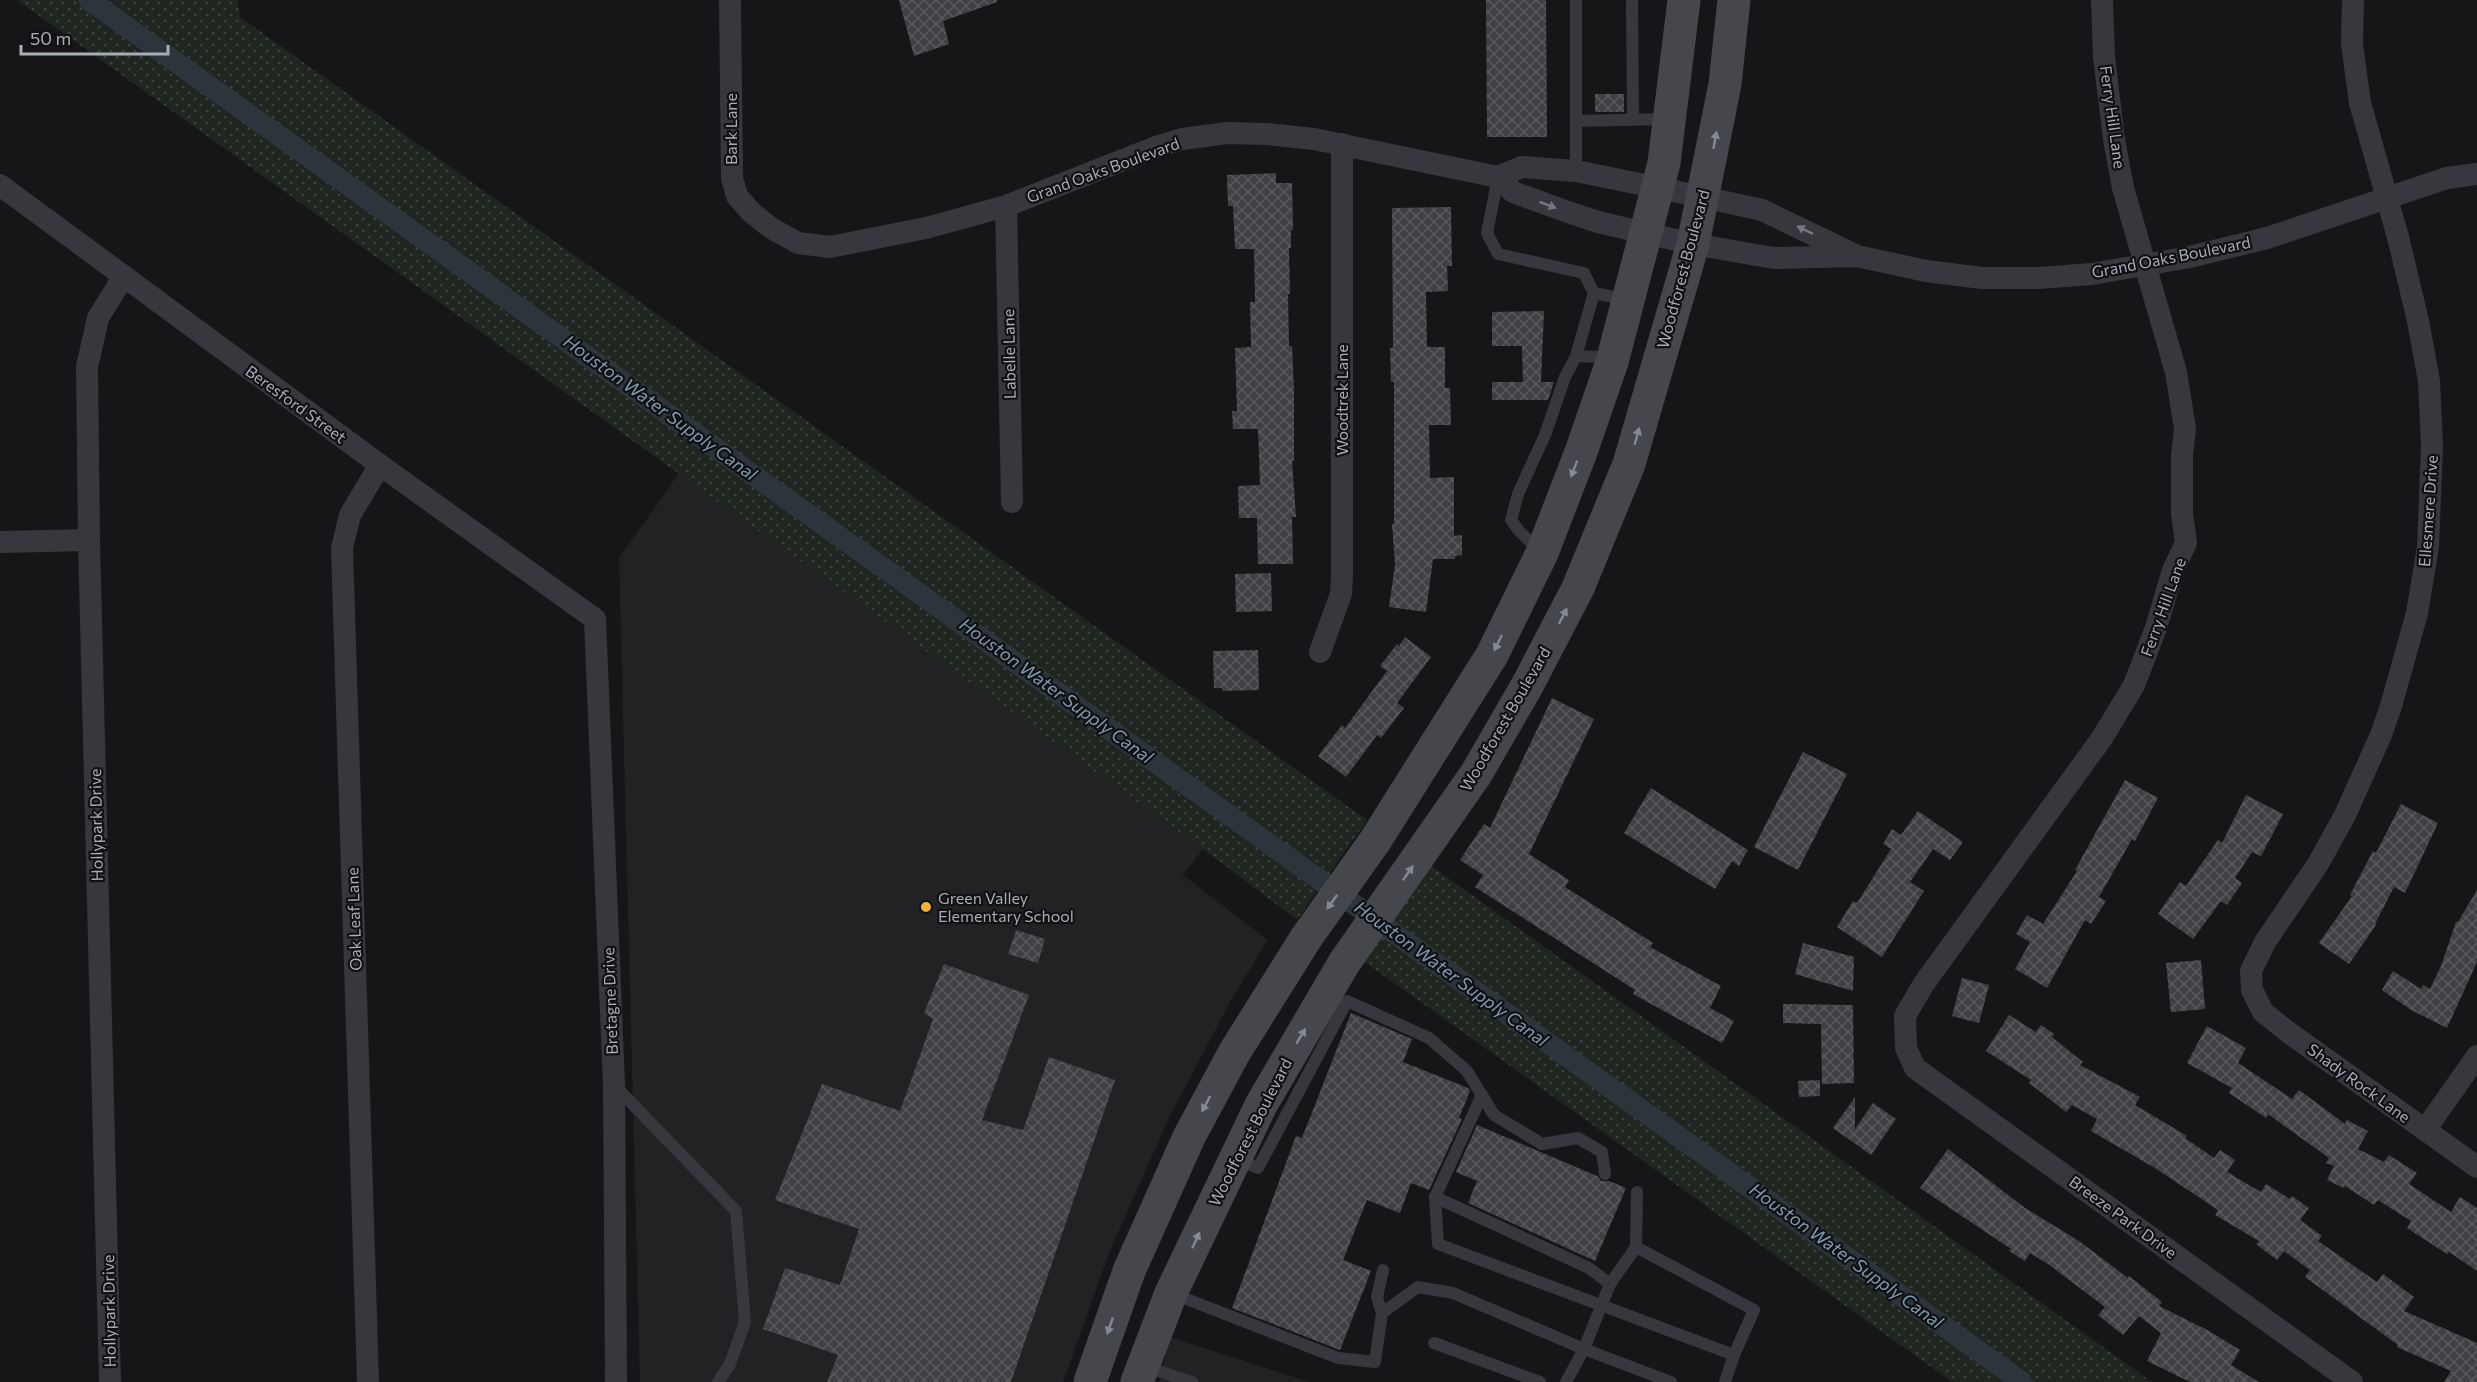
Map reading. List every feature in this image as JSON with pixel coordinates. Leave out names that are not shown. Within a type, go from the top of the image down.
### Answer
[{"type":"main road","points":[[1090,1382],[1129,1271],[1189,1137],[1234,1053],[1306,938],[1375,842],[1492,654],[1542,553],[1581,452],[1612,362],[1658,188],[1671,119],[1684,0]]},
{"type":"main road","name":"Woodforest Boulevard","points":[[1140,1374],[1171,1293],[1261,1105],[1344,963],[1476,774],[1578,588],[1629,464],[1693,244],[1725,84],[1734,0]]},
{"type":"main road","points":[[1129,1271],[1171,1293]]},
{"type":"street","name":"Bark Lane","points":[[730,0],[732,178],[737,196],[750,212],[783,235]]},
{"type":"street","name":"Ferry Hill Lane","points":[[1906,1044],[1905,1016],[1923,985],[2102,738],[2134,685],[2156,628],[2173,570],[2186,543],[2182,502],[2182,456],[2185,429],[2176,372],[2123,188],[2114,139],[2104,57],[2102,0]]},
{"type":"street","name":"Ellesmere Drive","points":[[2252,990],[2252,971],[2265,942],[2318,864],[2345,815],[2381,735],[2417,613],[2428,547],[2433,446],[2429,381],[2418,321],[2360,103],[2352,44],[2353,0]]},
{"type":"street","name":"Grand Oaks Boulevard","points":[[783,235],[798,243],[830,247],[926,228],[1006,206],[1182,139],[1227,133],[1268,134],[1342,144],[1498,177],[1522,168],[1576,171],[1762,210],[1857,256],[1926,271],[1982,278],[2038,278],[2092,274],[2146,266],[2267,238],[2448,178],[2477,174]]},
{"type":"street","name":"Woodtrek Lane","points":[[1320,652],[1338,604],[1342,575],[1342,144]]},
{"type":"street","name":"Grand Oaks Boulevard","points":[[1498,177],[1513,192],[1598,222],[1693,244],[1774,258],[1857,256]]},
{"type":"street","name":"Beresford Street","points":[[0,185],[380,465],[595,619]]},
{"type":"street","name":"Labelle Lane","points":[[1006,206],[1012,502]]},
{"type":"street","name":"Hollypark Drive","points":[[110,1382],[89,540],[87,368],[98,318],[124,276]]},
{"type":"street","name":"Oak Leaf Lane","points":[[368,1382],[342,548],[350,514],[380,465]]},
{"type":"street","points":[[0,542],[89,540]]},
{"type":"street","name":"Bretagne Drive","points":[[595,619],[614,1085],[616,1382]]},
{"type":"street","name":"Shady Rock Lane","points":[[2252,990],[2263,1012],[2279,1026],[2477,1167]]},
{"type":"street","name":"Breeze Park Drive","points":[[1906,1044],[1915,1068],[2352,1382]]},
{"type":"street","points":[[2425,1130],[2477,1056]]},
{"type":"lane","points":[[1576,0],[1576,171]]},
{"type":"lane","points":[[1632,0],[1633,119]]},
{"type":"lane","points":[[1577,121],[1671,119]]},
{"type":"lane","points":[[1498,177],[1487,233],[1498,254],[1584,273],[1594,293],[1576,356],[1565,377],[1545,435],[1518,494],[1511,520],[1542,553]]},
{"type":"lane","points":[[1594,293],[1629,300]]},
{"type":"lane","points":[[1576,356],[1599,357],[1612,362]]},
{"type":"lane","points":[[1234,1158],[1258,1168],[1347,1001],[1429,1038],[1467,1071],[1494,1115],[1542,1144],[1578,1138],[1602,1152],[1605,1174]]},
{"type":"lane","points":[[614,1085],[736,1211],[745,1323],[730,1364],[718,1382]]},
{"type":"lane","points":[[1482,1095],[1436,1197],[1438,1244],[1734,1355]]},
{"type":"lane","points":[[1566,1382],[1584,1349],[1610,1284],[1636,1247],[1637,1192]]},
{"type":"lane","points":[[1436,1197],[1589,1268],[1610,1284]]},
{"type":"lane","points":[[1636,1247],[1754,1310],[1725,1382]]},
{"type":"lane","points":[[1171,1293],[1338,1358],[1375,1362],[1382,1313],[1377,1297],[1383,1270]]},
{"type":"lane","points":[[1382,1313],[1419,1287],[1453,1293],[1584,1349],[1671,1382]]},
{"type":"lane","points":[[1434,1343],[1540,1382]]},
{"type":"lane","points":[[1140,1374],[1192,1382]]},
{"type":"shaded area","points":[[17,0],[238,0],[240,17],[1367,820],[1297,920],[1203,849]]},
{"type":"shaded area","name":"Green Valley Elementary School","points":[[679,473],[1203,849],[1183,875],[1268,940],[1231,1000],[1168,1120],[1109,1253],[1063,1382],[640,1382],[619,558]]},
{"type":"shaded area","points":[[1430,865],[2152,1382],[1952,1382],[1362,960]]},
{"type":"shaded area","points":[[1170,1337],[1309,1382],[1159,1382]]},
{"type":"building","points":[[899,0],[997,0],[997,2],[943,21],[949,44],[914,56]]},
{"type":"building","points":[[1486,0],[1546,0],[1547,137],[1487,137]]},
{"type":"building","points":[[1595,94],[1624,94],[1624,112],[1595,112]]},
{"type":"building","points":[[1276,173],[1276,183],[1292,183],[1293,230],[1291,230],[1291,248],[1289,248],[1290,294],[1288,294],[1289,346],[1292,346],[1294,390],[1294,461],[1292,461],[1296,517],[1292,517],[1293,564],[1258,564],[1257,518],[1239,518],[1238,486],[1260,485],[1258,429],[1233,429],[1232,411],[1237,411],[1235,348],[1251,347],[1250,302],[1255,302],[1254,249],[1235,249],[1233,206],[1228,206],[1227,175]]},
{"type":"building","points":[[1451,207],[1452,266],[1447,266],[1448,291],[1426,292],[1427,347],[1445,347],[1445,388],[1450,388],[1451,425],[1429,425],[1430,478],[1454,477],[1454,536],[1462,535],[1462,555],[1455,556],[1455,559],[1433,559],[1426,612],[1389,607],[1395,565],[1392,524],[1394,524],[1394,382],[1391,382],[1390,348],[1393,348],[1392,208]]},
{"type":"building","points":[[1544,311],[1541,382],[1554,382],[1548,400],[1492,400],[1492,382],[1523,382],[1522,346],[1492,346],[1492,312]]},
{"type":"building","points":[[1271,573],[1272,611],[1236,612],[1235,574]]},
{"type":"building","points":[[1405,637],[1431,657],[1397,703],[1404,708],[1381,738],[1377,735],[1346,777],[1318,756],[1342,725],[1345,728],[1387,671],[1380,666]]},
{"type":"building","points":[[1258,650],[1259,690],[1222,691],[1222,688],[1214,688],[1213,651]]},
{"type":"building","points":[[1552,698],[1594,719],[1529,854],[1569,880],[1565,887],[1653,943],[1650,947],[1721,986],[1710,1008],[1734,1021],[1722,1043],[1633,994],[1635,990],[1475,887],[1483,875],[1460,860],[1484,824],[1490,828]]},
{"type":"building","points":[[1803,752],[1847,774],[1798,870],[1754,847]]},
{"type":"building","points":[[2125,780],[2158,798],[2135,841],[2132,839],[2099,897],[2106,901],[2091,924],[2085,920],[2047,988],[2015,969],[2030,942],[2016,934],[2027,915],[2043,924],[2077,871],[2075,870]]},
{"type":"building","points":[[1651,788],[1748,850],[1739,866],[1732,861],[1715,889],[1624,833]]},
{"type":"building","points":[[2246,795],[2283,814],[2261,856],[2252,852],[2235,878],[2242,883],[2227,905],[2221,901],[2193,939],[2158,914],[2180,882],[2186,886],[2218,840],[2222,843]]},
{"type":"building","points":[[2401,804],[2438,823],[2405,893],[2394,887],[2376,925],[2349,964],[2319,943],[2352,896],[2350,895],[2373,851],[2376,853]]},
{"type":"building","points":[[1918,811],[1963,842],[1950,860],[1933,849],[1910,882],[1924,891],[1882,957],[1837,927],[1853,901],[1857,903],[1891,849],[1883,844],[1892,829],[1901,835]]},
{"type":"building","points":[[2477,890],[2477,962],[2447,1028],[2411,1010],[2382,990],[2393,971],[2421,989],[2423,985],[2430,989],[2441,966],[2456,922]]},
{"type":"building","points":[[1016,930],[1045,939],[1038,963],[1008,954]]},
{"type":"building","points":[[1803,943],[1854,957],[1853,991],[1795,974]]},
{"type":"building","points":[[2201,960],[2205,1009],[2171,1012],[2166,963]]},
{"type":"building","points":[[944,964],[1029,995],[982,1120],[1023,1130],[1049,1057],[1115,1080],[1011,1382],[827,1382],[838,1355],[763,1329],[785,1268],[840,1285],[859,1229],[775,1200],[822,1084],[900,1111],[933,1019],[924,1013]]},
{"type":"building","points":[[1962,978],[1989,985],[1979,1023],[1952,1016]]},
{"type":"building","points":[[1783,1004],[1853,1005],[1854,1083],[1822,1084],[1821,1024],[1783,1023]]},
{"type":"building","points":[[1351,1013],[1412,1039],[1403,1062],[1468,1088],[1470,1091],[1459,1118],[1462,1119],[1429,1190],[1411,1183],[1400,1213],[1367,1200],[1343,1260],[1371,1271],[1340,1350],[1232,1308],[1296,1136],[1302,1138]]},
{"type":"building","points":[[2009,1015],[2036,1032],[2041,1025],[2054,1034],[2052,1037],[2083,1062],[2080,1065],[2140,1097],[2135,1105],[2187,1136],[2185,1138],[2214,1158],[2220,1150],[2235,1160],[2227,1172],[2261,1192],[2266,1184],[2290,1199],[2292,1196],[2309,1208],[2300,1220],[2322,1236],[2318,1241],[2377,1282],[2383,1274],[2414,1297],[2404,1311],[2477,1343],[2477,1382],[2444,1382],[2451,1371],[2397,1347],[2398,1345],[2305,1277],[2310,1270],[2284,1251],[2277,1260],[2256,1244],[2259,1241],[2215,1215],[2218,1210],[2155,1168],[2091,1131],[2097,1119],[2072,1105],[2066,1112],[2029,1083],[2031,1080],[1986,1051]]},
{"type":"building","points":[[2207,1026],[2246,1048],[2238,1063],[2292,1099],[2299,1090],[2345,1124],[2347,1120],[2368,1131],[2358,1149],[2384,1162],[2389,1155],[2417,1173],[2409,1184],[2451,1212],[2460,1197],[2477,1208],[2477,1271],[2407,1228],[2411,1221],[2378,1200],[2374,1205],[2345,1186],[2344,1188],[2327,1180],[2334,1166],[2326,1163],[2329,1158],[2268,1114],[2266,1118],[2229,1093],[2232,1088],[2187,1063]]},
{"type":"building","points":[[1820,1080],[1820,1096],[1799,1097],[1798,1081]]},
{"type":"building","points":[[1855,1097],[1855,1129],[1873,1103],[1896,1119],[1871,1155],[1833,1128]]},
{"type":"building","points":[[1477,1125],[1597,1176],[1601,1181],[1609,1181],[1626,1188],[1595,1261],[1468,1203],[1477,1181],[1456,1172]]},
{"type":"building","points":[[1948,1149],[2025,1208],[2079,1241],[2128,1278],[2129,1276],[2162,1302],[2159,1306],[2209,1331],[2240,1350],[2231,1365],[2259,1382],[2190,1382],[2147,1361],[2161,1333],[2139,1316],[2123,1335],[2098,1315],[2105,1307],[2048,1264],[2030,1253],[2025,1261],[2009,1251],[2011,1249],[1920,1188]]},
{"type":"waterway","name":"Houston Water Supply Canal","points":[[89,0],[2022,1382]]},
{"type":"place","name":"Green Valley Elementary School","points":[[926,907]]}]
